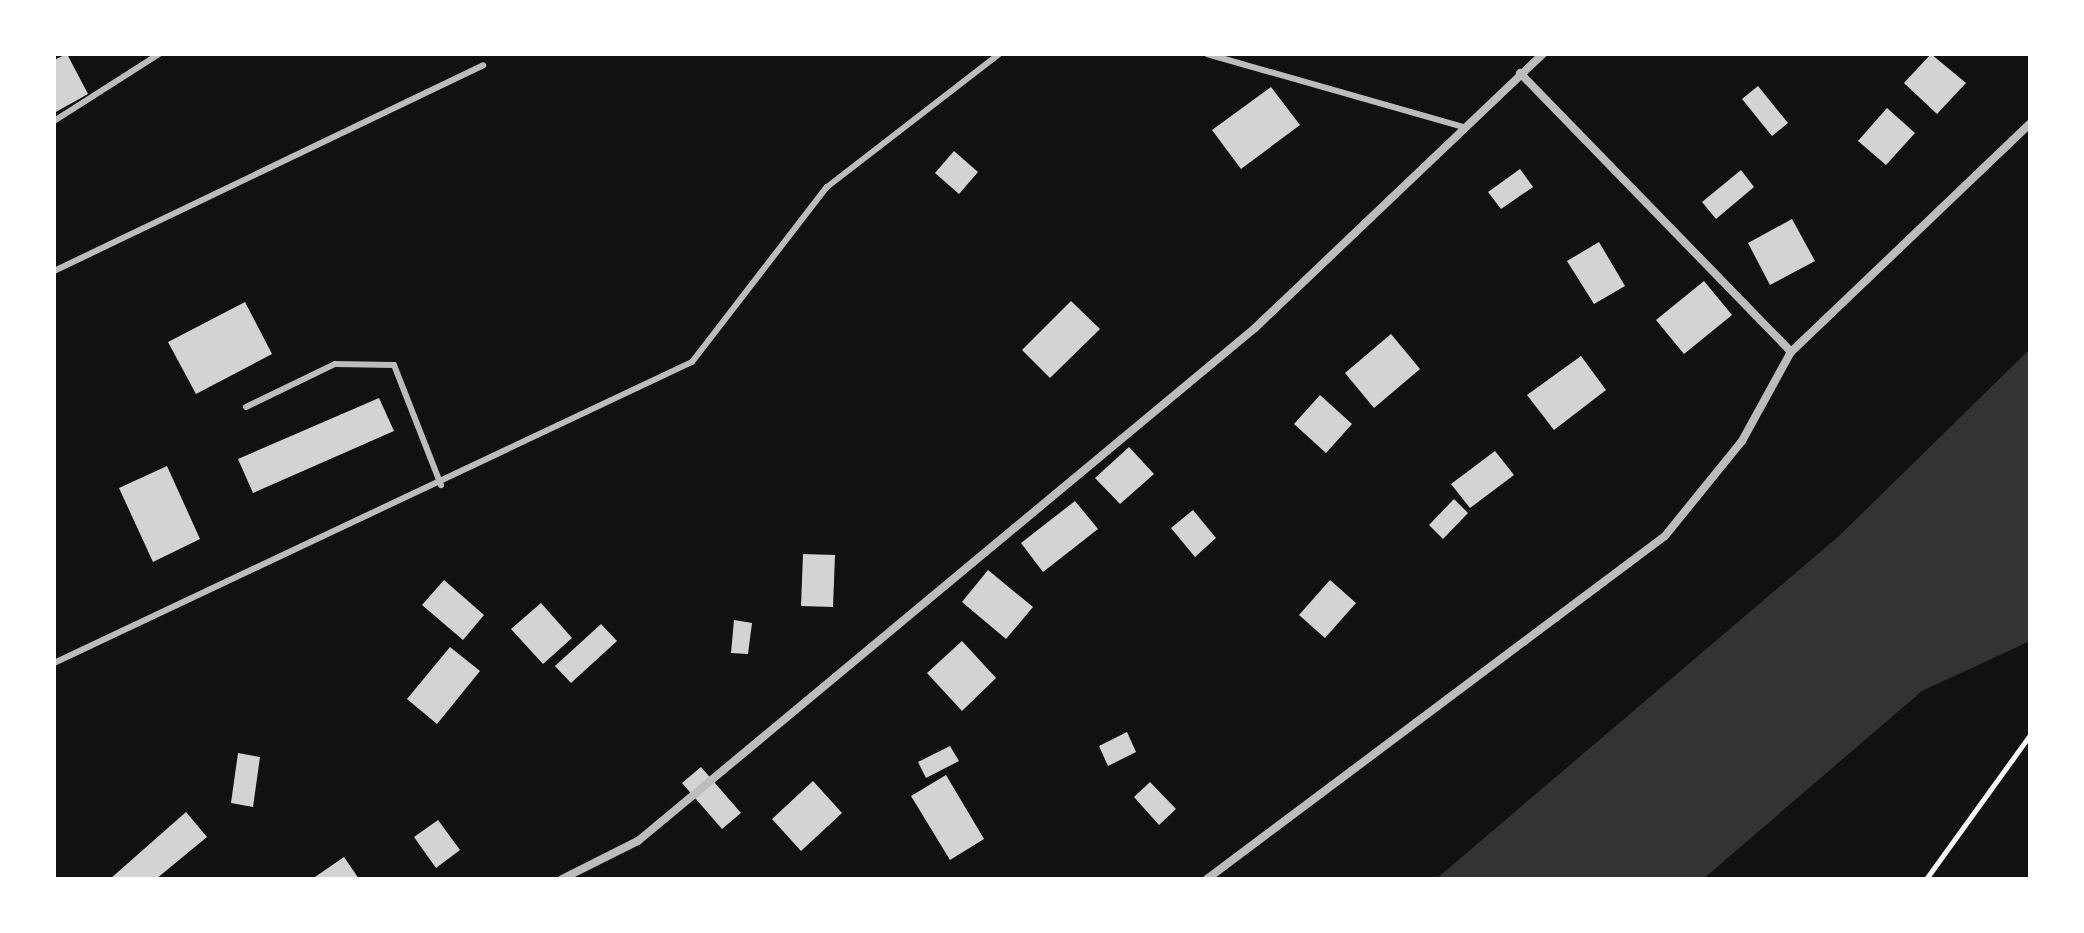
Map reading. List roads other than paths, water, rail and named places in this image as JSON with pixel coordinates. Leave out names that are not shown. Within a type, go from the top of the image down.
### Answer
[{"type":"street","points":[[562,879],[638,841],[1230,348],[1543,54]]},
{"type":"street","points":[[1520,73],[1791,352]]},
{"type":"street","points":[[1207,879],[1665,536],[1742,441],[1791,352],[2030,124]]},
{"type":"lane","points":[[54,121],[159,54]]},
{"type":"lane","points":[[54,663],[441,485],[692,362],[827,187],[999,54]]},
{"type":"lane","points":[[1207,54],[1464,127]]},
{"type":"lane","points":[[54,271],[483,65]]},
{"type":"lane","points":[[246,407],[335,364],[394,365],[441,485]]}]
